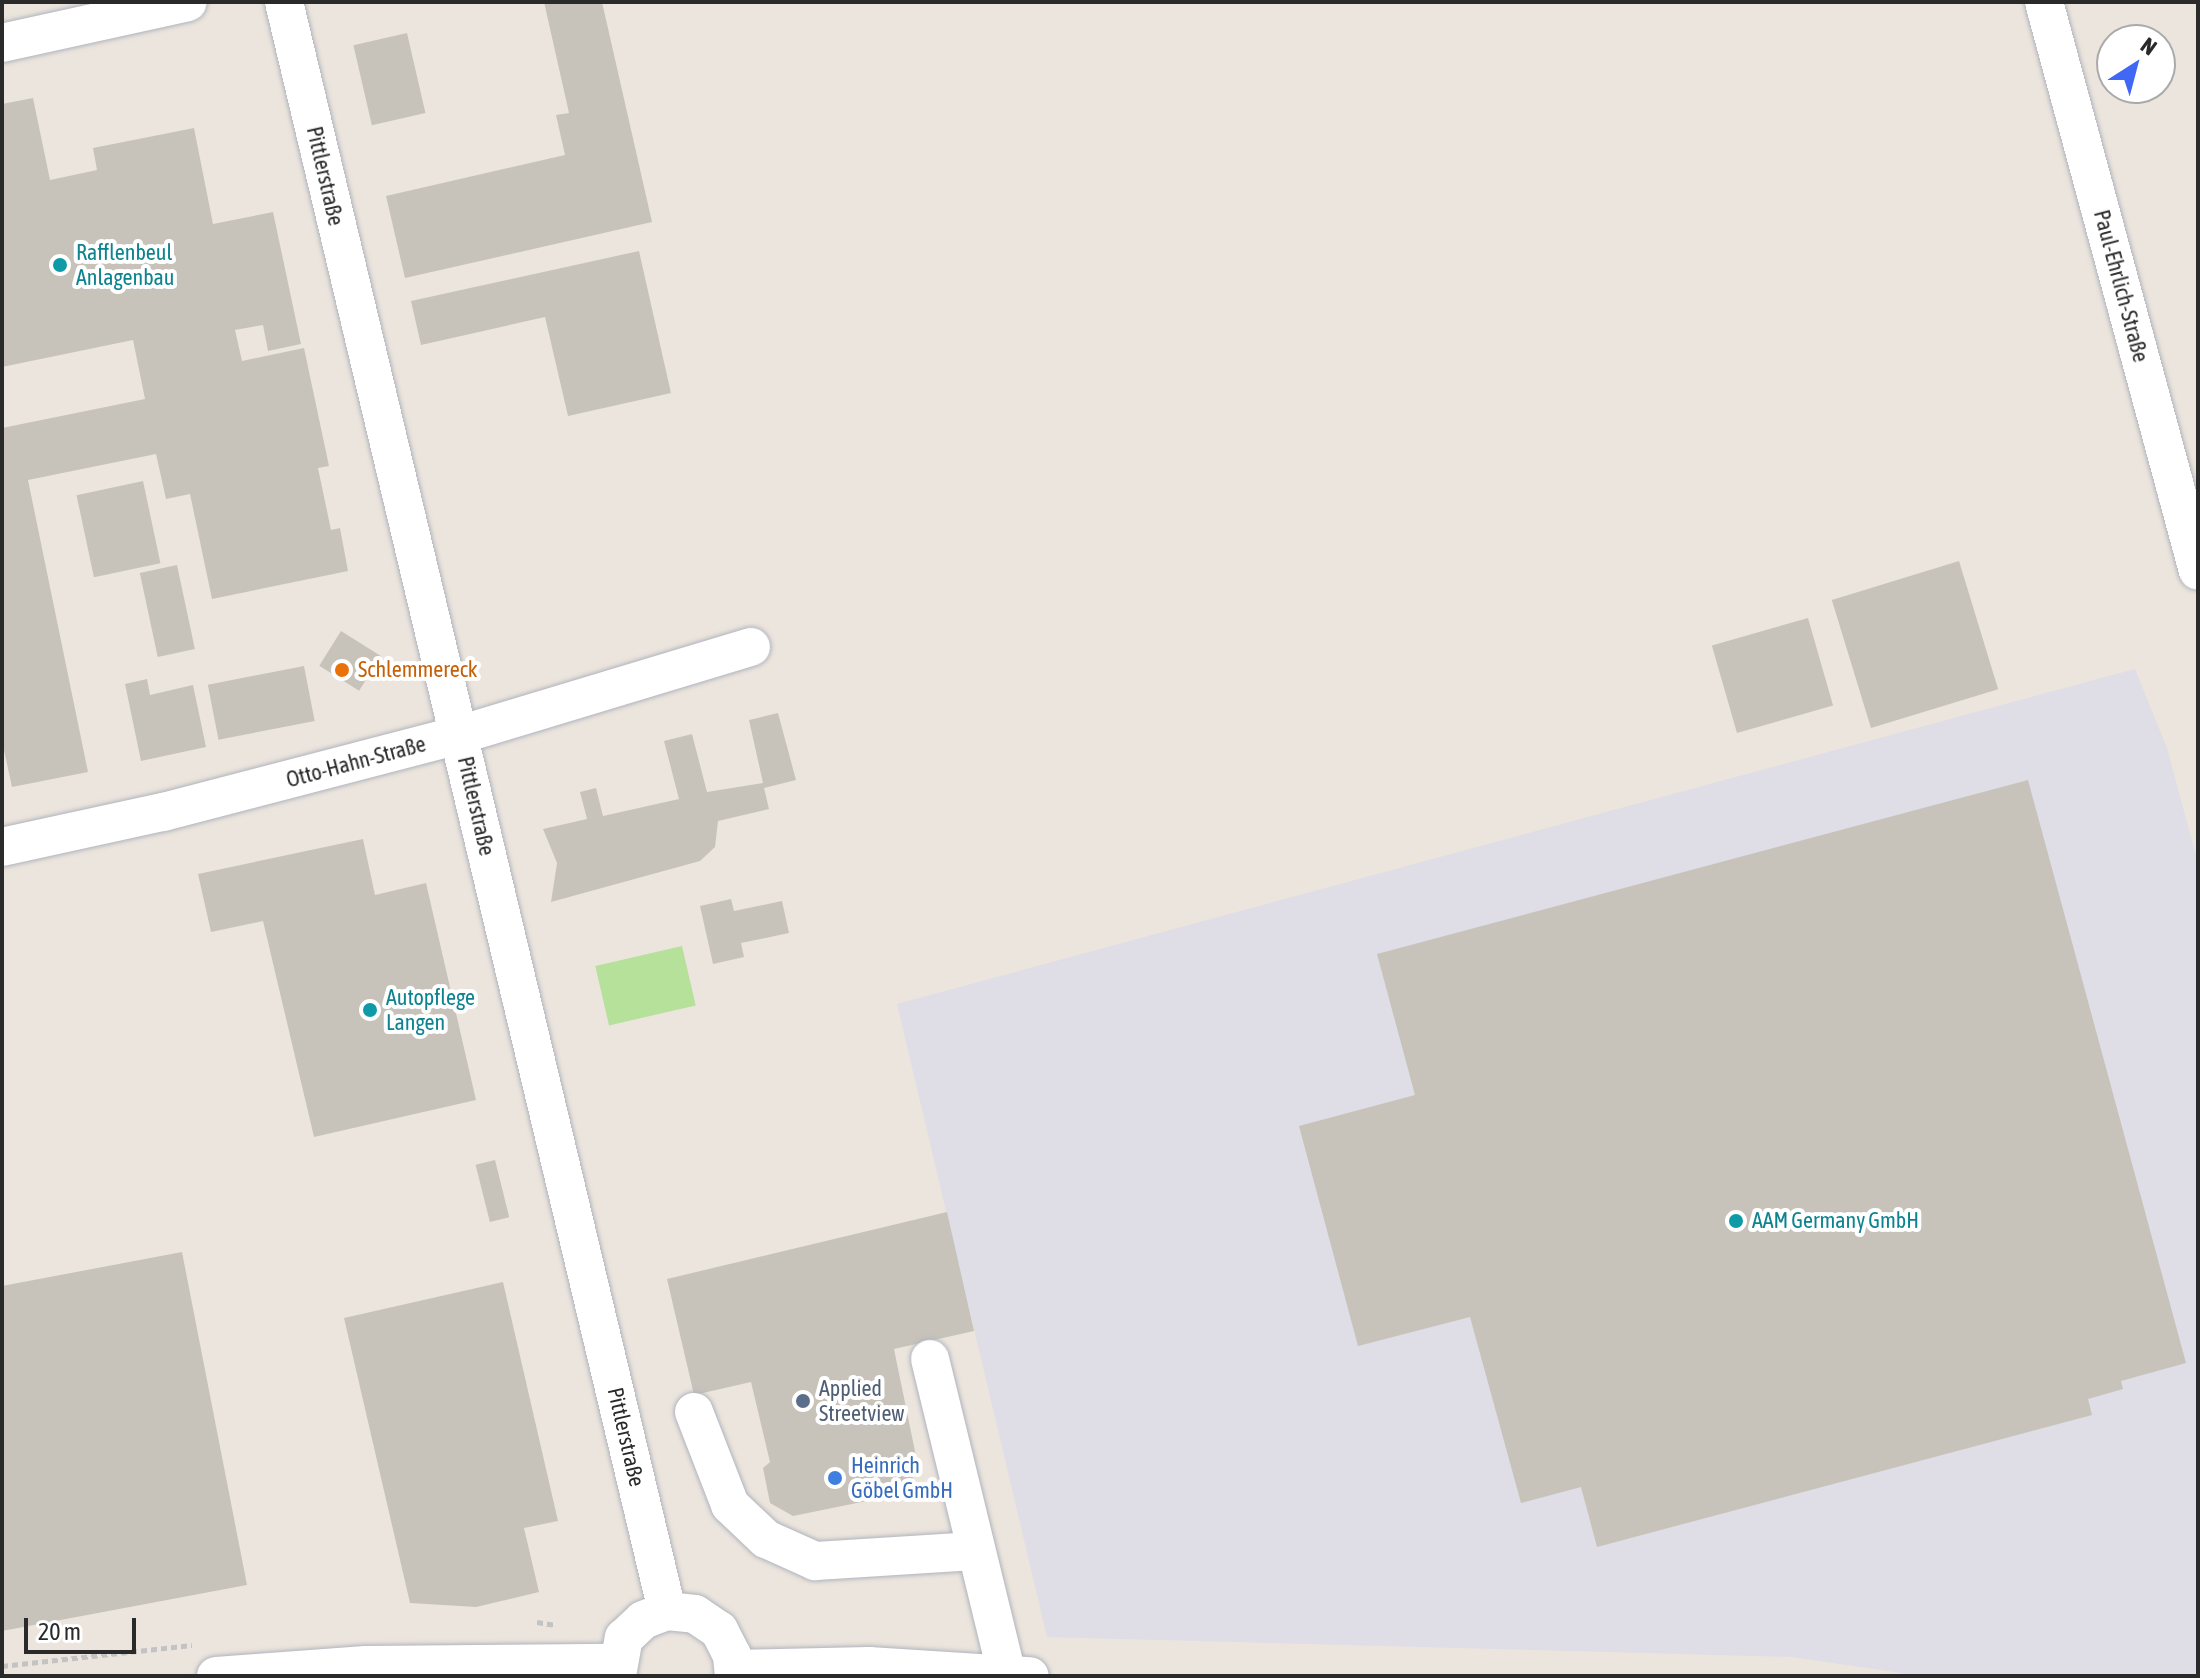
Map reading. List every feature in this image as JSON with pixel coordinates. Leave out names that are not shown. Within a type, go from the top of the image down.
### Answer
[{"type":"street","points":[[2,43],[188,2]]},
{"type":"street","name":"Pittlerstraße","points":[[284,2],[667,1611]]},
{"type":"street","name":"Paul-Ehrlich-Straße","points":[[2044,2],[2193,532],[2198,571]]},
{"type":"street","name":"Otto-Hahn-Straße","points":[[2,847],[163,812],[459,735],[751,647]]},
{"type":"street","points":[[216,1676],[366,1665],[617,1670],[633,1628],[667,1611],[709,1620],[727,1642],[734,1673],[869,1666],[1005,1675],[930,1359]]},
{"type":"street","points":[[694,1412],[730,1505],[766,1539],[815,1561],[976,1551]]},
{"type":"shaded area","points":[[2135,669],[2167,748],[2198,863],[2198,1676],[1922,1676],[1792,1657],[1047,1637],[897,1004]]},
{"type":"green space","points":[[682,946],[696,1005],[609,1025],[595,966]]},
{"type":"building","points":[[544,2],[602,2],[652,222],[405,278],[386,196],[565,155],[556,115],[569,113]]},
{"type":"building","points":[[407,33],[425,113],[372,125],[353,45]]},
{"type":"building","points":[[33,98],[50,180],[97,170],[93,148],[194,128],[213,224],[273,212],[301,344],[268,351],[263,325],[235,330],[242,361],[304,348],[329,466],[318,468],[331,530],[340,528],[348,571],[212,599],[190,494],[166,499],[156,454],[28,480],[88,772],[12,787],[2,741],[2,428],[145,399],[133,340],[2,367],[2,104]]},
{"type":"building","points":[[639,251],[671,393],[568,416],[545,317],[421,345],[411,301]]},
{"type":"building","points":[[143,481],[160,563],[94,577],[76,495]]},
{"type":"building","points":[[1959,561],[1998,689],[1871,728],[1832,600]]},
{"type":"building","points":[[177,565],[195,649],[158,657],[140,573]]},
{"type":"building","points":[[1808,618],[1833,705],[1737,733],[1712,646]]},
{"type":"building","points":[[341,631],[381,656],[359,691],[319,666]]},
{"type":"building","points":[[304,666],[315,721],[218,740],[208,685]]},
{"type":"building","points":[[147,679],[150,695],[193,685],[206,747],[141,761],[125,684]]},
{"type":"building","points":[[778,713],[796,780],[764,788],[769,809],[718,821],[715,847],[700,861],[551,902],[557,863],[543,829],[587,819],[580,792],[596,788],[603,816],[679,799],[664,741],[692,734],[707,792],[763,783],[749,720]]},
{"type":"building","name":"AAM Germany GmbH","points":[[2028,780],[2186,1363],[2121,1381],[2123,1389],[2088,1399],[2092,1415],[1597,1547],[1581,1487],[1521,1503],[1470,1317],[1358,1346],[1299,1126],[1415,1095],[1377,954]]},
{"type":"building","name":"Autopflege Langen","points":[[363,839],[375,895],[426,883],[476,1100],[314,1137],[263,921],[211,932],[198,874]]},
{"type":"building","points":[[731,899],[734,911],[782,901],[789,933],[741,943],[744,957],[713,964],[700,906]]},
{"type":"building","points":[[495,1160],[509,1217],[490,1222],[476,1165]]},
{"type":"building","points":[[947,1212],[974,1331],[894,1349],[918,1466],[906,1493],[793,1516],[770,1503],[763,1468],[770,1462],[751,1382],[694,1395],[667,1279]]},
{"type":"building","points":[[182,1252],[247,1585],[2,1631],[2,1286]]},
{"type":"building","points":[[503,1282],[558,1521],[524,1528],[539,1592],[476,1607],[410,1603],[344,1318]]},
{"type":"place","name":"Rafflenbeul Anlagenbau","points":[[60,265]]},
{"type":"place","name":"Schlemmereck","points":[[342,670]]},
{"type":"place","name":"Autopflege Langen","points":[[370,1010]]},
{"type":"place","name":"AAM Germany GmbH","points":[[1736,1221]]},
{"type":"place","name":"Applied Streetview","points":[[803,1401]]},
{"type":"place","name":"Heinrich Göbel GmbH","points":[[835,1478]]}]
